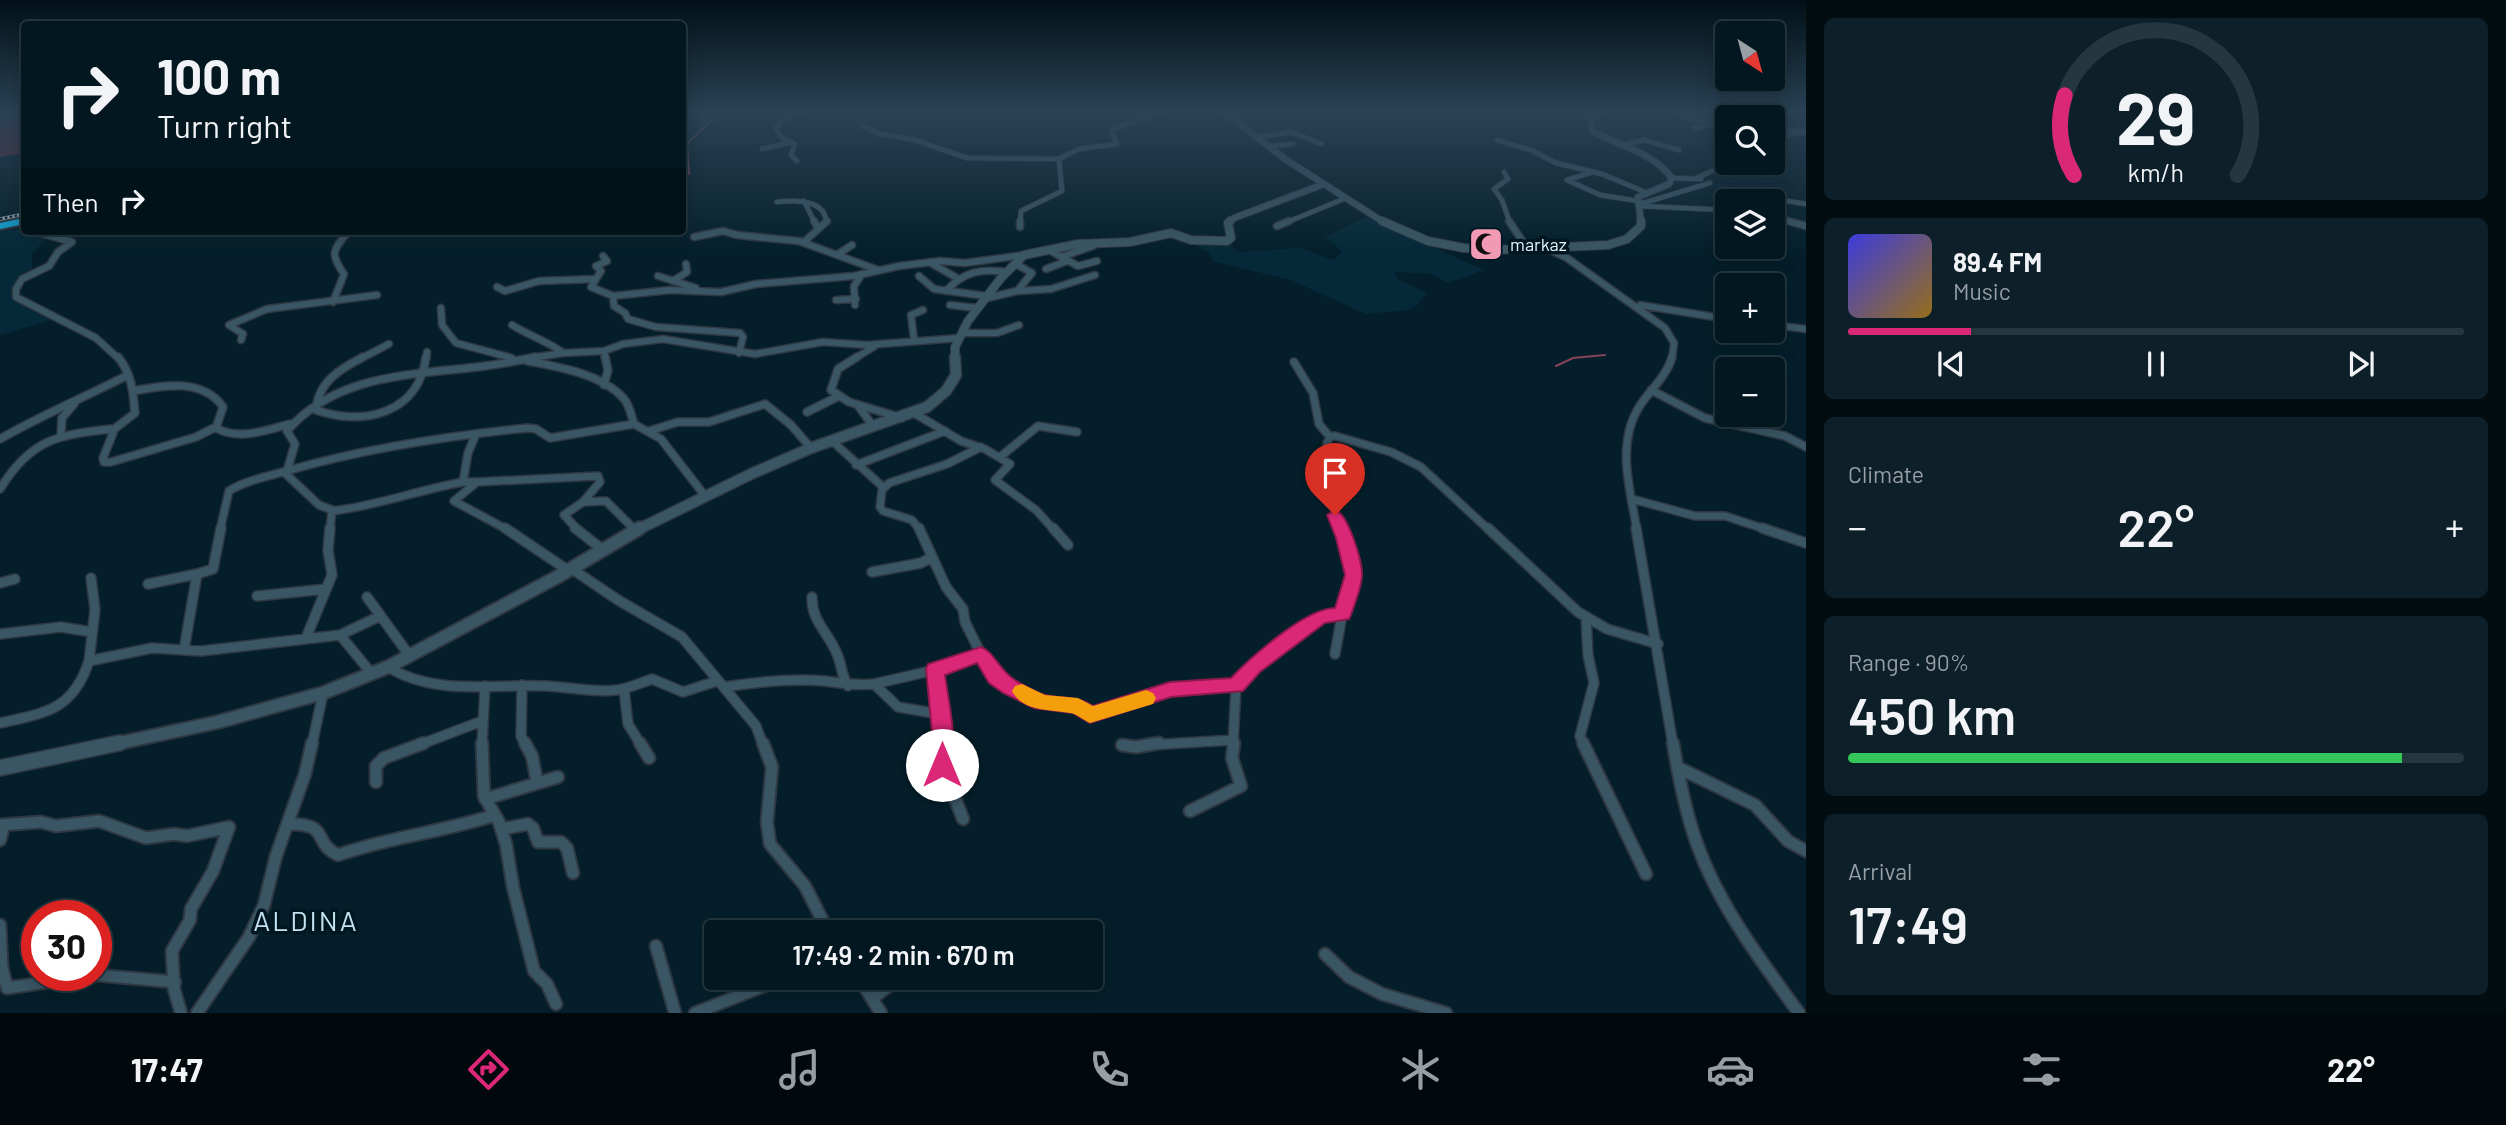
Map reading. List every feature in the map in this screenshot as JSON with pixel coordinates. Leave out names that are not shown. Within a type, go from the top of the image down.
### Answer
[{"type":"highway","points":[[0,224],[21,220]]},
{"type":"street","points":[[1020,227],[1021,211],[1062,191],[1059,160]]},
{"type":"street","points":[[1290,160],[1396,230],[1424,240],[1474,249],[1590,247],[1624,240],[1635,234],[1641,226],[1641,199]]},
{"type":"street","points":[[1551,160],[1596,172],[1641,199],[1711,184],[1697,178]]},
{"type":"street","points":[[1653,160],[1672,178]]},
{"type":"street","points":[[1641,199],[1666,185],[1672,178],[1697,178],[1715,170]]},
{"type":"street","points":[[1504,172],[1508,179],[1494,189],[1502,200],[1509,222],[1527,248]]},
{"type":"street","points":[[1596,172],[1567,180],[1600,195],[1715,208]]},
{"type":"street","points":[[603,256],[607,261],[596,266],[601,271],[590,285],[593,289],[613,296],[670,290],[721,292],[756,285],[862,274],[929,262],[965,263],[1020,259],[1087,243],[1130,242],[1175,233],[1191,240],[1227,241],[1231,238],[1227,228],[1229,221],[1298,191],[1324,184]]},
{"type":"street","points":[[1641,199],[1665,196]]},
{"type":"street","points":[[1277,226],[1346,198]]},
{"type":"street","points":[[1785,200],[1806,204]]},
{"type":"street","points":[[804,201],[818,228]]},
{"type":"street","points":[[777,202],[804,201],[816,206],[825,215],[827,222],[804,242]]},
{"type":"street","points":[[1785,221],[1806,226]]},
{"type":"street","points":[[694,237],[723,232],[804,242],[878,270]]},
{"type":"street","points":[[0,489],[29,455],[43,444],[61,435],[113,430],[135,414],[133,391],[121,357],[104,341],[72,328],[16,297],[16,290],[27,274],[46,268],[59,252],[72,242],[57,235]]},
{"type":"street","points":[[333,302],[344,274],[334,260],[334,249],[346,235]]},
{"type":"street","points":[[838,254],[852,245]]},
{"type":"street","points":[[1060,257],[1093,246]]},
{"type":"street","points":[[1546,248],[1567,258],[1657,320],[1674,343],[1674,357],[1633,416],[1625,446],[1677,767],[1693,834],[1712,878],[1749,943],[1799,1013]]},
{"type":"street","points":[[1049,250],[1080,267],[1097,261]]},
{"type":"street","points":[[0,768],[218,723],[323,693],[372,674],[705,496],[811,447],[908,416],[935,403],[950,387],[957,370],[955,347],[960,335],[982,301],[1020,259]]},
{"type":"street","points":[[1018,290],[1032,274],[1020,259]]},
{"type":"street","points":[[1046,268],[1067,261]]},
{"type":"street","points":[[929,262],[957,278]]},
{"type":"street","points":[[673,281],[687,272],[686,264]]},
{"type":"street","points":[[946,291],[957,278],[988,269],[1006,272]]},
{"type":"street","points":[[836,300],[855,302],[854,286],[862,274]]},
{"type":"street","points":[[950,305],[982,301],[1018,290],[1051,289],[1095,275]]},
{"type":"street","points":[[658,276],[702,291]]},
{"type":"street","points":[[919,276],[934,289],[982,301]]},
{"type":"street","points":[[497,287],[505,291],[539,281],[594,279]]},
{"type":"street","points":[[241,340],[243,334],[229,325],[246,316],[272,308],[377,295]]},
{"type":"street","points":[[613,296],[614,306],[628,318],[650,326],[740,333],[743,337],[739,353]]},
{"type":"street","points":[[1631,303],[1715,317]]},
{"type":"street","points":[[441,308],[442,325],[456,343],[493,355],[551,365],[604,385],[625,400],[634,424]]},
{"type":"street","points":[[914,340],[911,315],[923,310]]},
{"type":"street","points":[[512,325],[530,337],[559,348],[563,353]]},
{"type":"street","points":[[216,427],[223,433],[239,433],[290,424],[335,393],[362,384],[425,371],[477,367],[563,353],[604,351],[622,344],[663,339],[739,353],[778,352],[823,342],[877,344],[997,333],[1019,325]]},
{"type":"street","points":[[1785,326],[1806,329]]},
{"type":"street","points":[[388,344],[331,378],[321,388],[316,410],[326,415],[338,416],[385,410],[412,396],[425,371],[426,352]]},
{"type":"street","points":[[877,344],[837,370],[830,386],[839,396],[859,407],[908,416],[945,430],[964,443],[981,447],[1000,457],[1011,466],[995,477],[995,480],[1036,510],[1068,545]]},
{"type":"street","points":[[604,351],[608,370],[604,385]]},
{"type":"street","points":[[550,355],[551,365]]},
{"type":"street","points":[[1294,362],[1313,393],[1319,424],[1330,437],[1328,452],[1336,489],[1335,515],[1353,570],[1353,584],[1342,615],[1335,654]]},
{"type":"street","points":[[0,439],[46,413],[76,402],[128,375]]},
{"type":"street","points":[[113,430],[103,458],[106,462],[192,439],[216,427],[223,407],[221,401],[206,393],[181,385],[133,391]]},
{"type":"street","points":[[1651,390],[1705,418],[1792,438],[1806,447]]},
{"type":"street","points":[[807,412],[839,396]]},
{"type":"street","points":[[61,435],[62,418],[76,402]]},
{"type":"street","points":[[649,431],[673,423],[709,422],[767,404],[811,447]]},
{"type":"street","points":[[859,407],[873,426]]},
{"type":"street","points":[[290,424],[287,434],[295,444],[286,469],[292,482],[319,505],[329,507],[332,511],[328,550],[332,575],[306,638]]},
{"type":"street","points":[[148,584],[213,569],[229,491],[235,487],[286,469],[363,450],[530,428],[550,438],[634,424],[661,439],[705,496]]},
{"type":"street","points":[[1000,457],[1038,426],[1077,432]]},
{"type":"street","points":[[856,465],[919,443],[945,430]]},
{"type":"street","points":[[463,482],[468,453],[476,434]]},
{"type":"street","points":[[1330,437],[1342,437],[1374,446],[1427,471],[1586,618],[1613,631],[1658,644]]},
{"type":"street","points":[[831,440],[883,487]]},
{"type":"street","points":[[981,447],[947,464],[889,483],[883,487],[880,503],[882,511],[914,520],[947,589],[963,609],[965,622],[996,678],[1041,702],[1078,706],[1090,715],[1170,690],[1236,686]]},
{"type":"street","points":[[332,511],[367,507],[434,487],[463,482],[598,476],[600,482],[583,502],[567,512],[565,517],[571,525],[603,550]]},
{"type":"street","points":[[477,482],[454,501],[521,537],[618,600],[674,630],[691,646],[756,726],[770,758],[772,775],[766,830],[770,844],[805,886],[822,920]]},
{"type":"street","points":[[1632,499],[1695,516],[1726,516],[1806,543]]},
{"type":"street","points":[[583,502],[606,501],[636,531]]},
{"type":"street","points":[[872,572],[921,563],[932,558]]},
{"type":"street","points":[[184,650],[197,574]]},
{"type":"street","points":[[0,723],[49,712],[64,704],[80,686],[89,661],[95,610],[91,578]]},
{"type":"street","points":[[0,583],[15,579]]},
{"type":"street","points":[[257,596],[326,589]]},
{"type":"street","points":[[367,597],[409,655]]},
{"type":"street","points":[[812,597],[812,612],[836,652],[838,674],[848,686]]},
{"type":"street","points":[[1190,811],[1241,786],[1232,758],[1237,711],[1236,686],[1253,667],[1319,619],[1329,615],[1342,615]]},
{"type":"street","points":[[89,661],[141,649],[218,649],[340,635],[380,616]]},
{"type":"street","points":[[1586,618],[1594,693],[1586,709],[1580,736],[1646,874]]},
{"type":"street","points":[[0,634],[54,627],[92,632]]},
{"type":"street","points":[[340,635],[372,674]]},
{"type":"street","points":[[388,667],[397,674],[436,683],[624,688],[654,679],[683,692],[720,684],[750,682],[827,681],[848,686],[874,684],[948,667],[981,654]]},
{"type":"street","points":[[935,669],[942,732],[942,765],[963,819]]},
{"type":"street","points":[[827,681],[838,674]]},
{"type":"street","points":[[874,684],[898,707],[939,714]]},
{"type":"street","points":[[522,685],[521,736],[532,756],[537,782]]},
{"type":"street","points":[[485,686],[481,776],[485,799],[502,830],[534,971],[547,984],[556,1004]]},
{"type":"street","points":[[624,688],[628,724],[649,758]]},
{"type":"street","points":[[197,1013],[254,926],[305,774],[323,693]]},
{"type":"street","points":[[376,782],[376,766],[384,758],[482,721]]},
{"type":"street","points":[[1122,745],[1136,747],[1164,742],[1233,740]]},
{"type":"street","points":[[1677,767],[1755,805],[1765,812],[1783,839],[1806,851]]},
{"type":"street","points":[[485,799],[558,777]]},
{"type":"street","points":[[289,824],[307,822],[314,825],[330,852],[338,855],[372,843],[456,828],[495,815]]},
{"type":"street","points":[[0,840],[2,825],[41,822],[56,826],[99,821],[146,838],[174,834],[187,836],[229,827],[213,870],[172,951],[181,1013]]},
{"type":"street","points":[[502,830],[528,824],[533,828],[538,842],[561,842],[566,848],[573,873]]},
{"type":"street","points":[[0,925],[2,967],[7,988],[21,986]]},
{"type":"street","points":[[656,946],[675,1013]]},
{"type":"street","points":[[1325,954],[1349,978],[1382,994],[1446,1013]]},
{"type":"street","points":[[112,976],[175,982]]},
{"type":"street","points":[[695,1013],[753,990]]},
{"type":"street","points":[[867,990],[880,1013]]},
{"type":"street","points":[[873,998],[883,990]]},
{"type":"shaded area","points":[[1366,217],[1484,270],[1448,283],[1431,274],[1395,272],[1397,279],[1427,293],[1418,304],[1408,310],[1366,314],[1291,280],[1212,261],[1211,254],[1189,241],[1228,243],[1238,252],[1300,248],[1334,260],[1342,251],[1325,237]]},
{"type":"shaded area","points":[[21,228],[21,235],[46,239],[32,254],[32,270],[22,274],[11,294],[13,299],[51,320],[0,335],[0,232]]},
{"type":"waterway","points":[[688,160],[689,174]]},
{"type":"waterway","points":[[1556,366],[1573,358],[1605,355]]},
{"type":"railway","points":[[0,219],[21,215]]},
{"type":"slow traffic","points":[[1022,691],[1041,702],[1078,706],[1090,715],[1146,698]]},
{"type":"place","name":"markaz","points":[[1486,244]]},
{"type":"district","name":"ALDINA","points":[[306,920]]},
{"type":"route","points":[[942,765],[942,732],[935,669],[948,667],[981,654],[996,678],[1010,687],[1041,702],[1078,706],[1090,715],[1170,690],[1236,686],[1237,681],[1264,658],[1319,619],[1329,615],[1342,615],[1353,584],[1353,575],[1345,538],[1335,515]]}]
